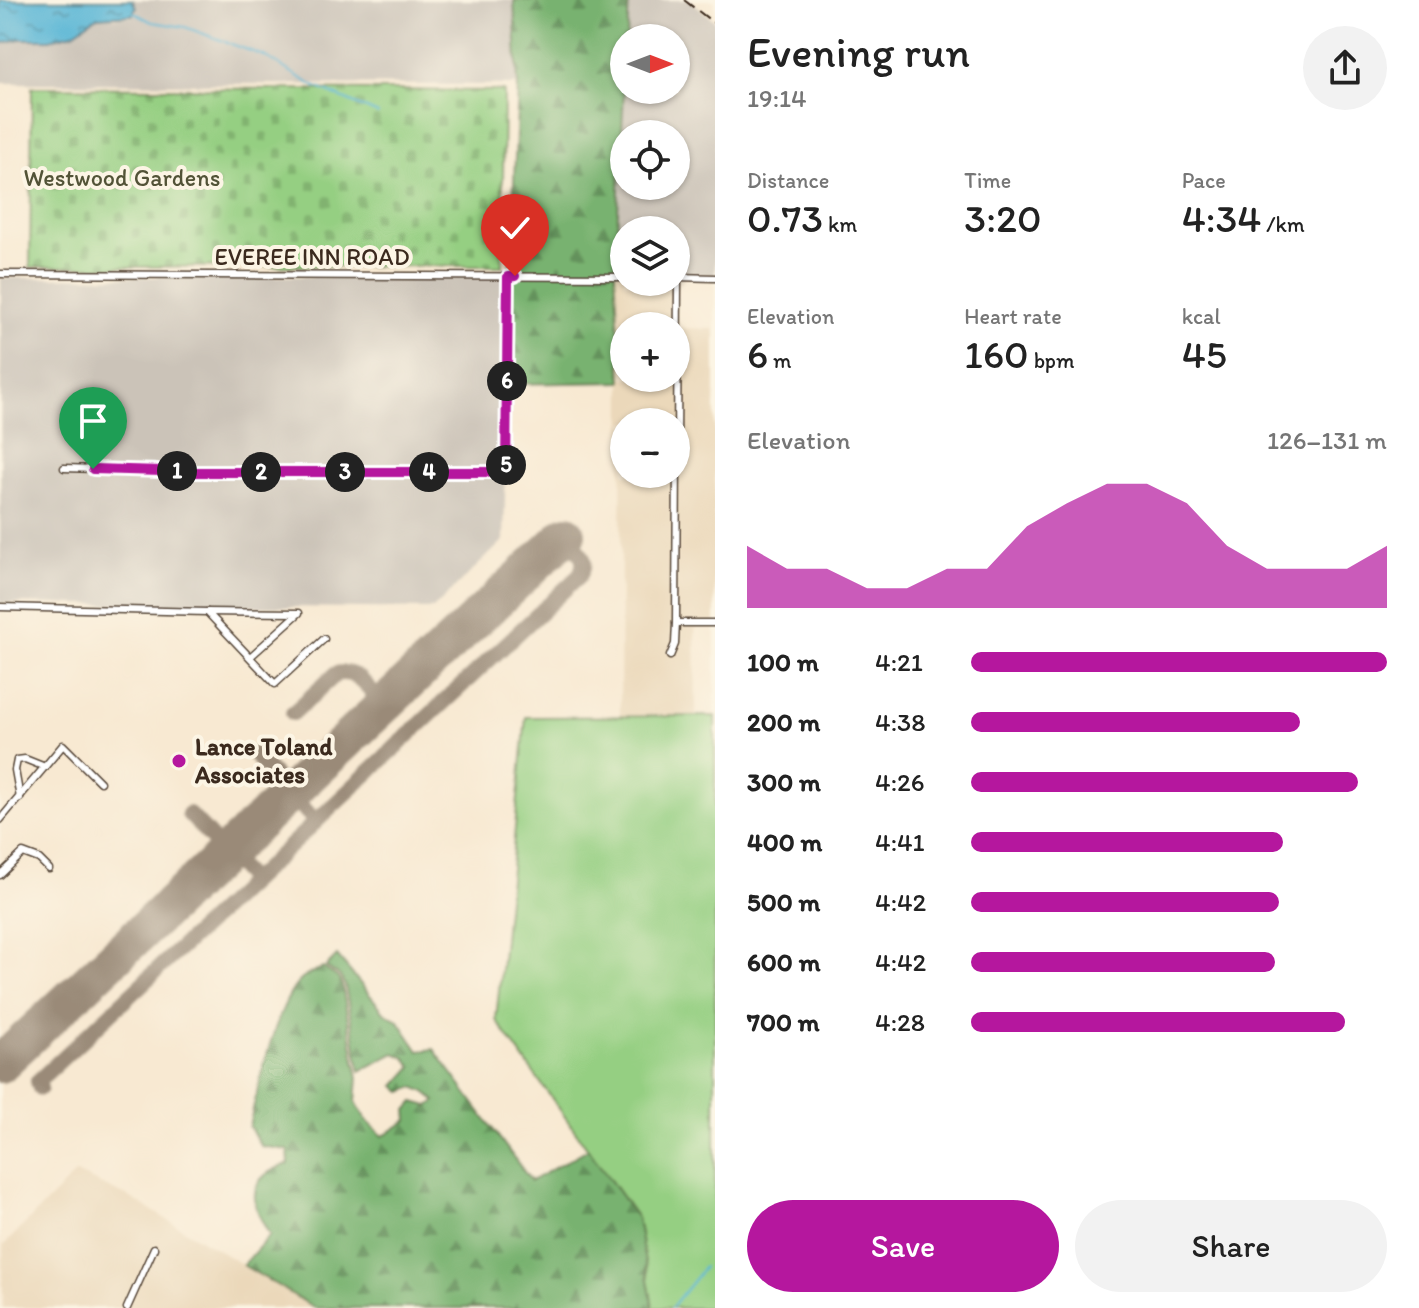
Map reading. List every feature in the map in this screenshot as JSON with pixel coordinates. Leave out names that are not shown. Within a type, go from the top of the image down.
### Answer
[{"type":"street","name":"EVEREE INN ROAD","points":[[0,274],[610,277]]},
{"type":"street","points":[[64,468],[196,472],[506,472],[508,277]]},
{"type":"street","points":[[690,278],[715,278]]},
{"type":"street","points":[[670,656],[675,644],[676,623],[677,296]]},
{"type":"street","points":[[0,607],[299,613],[250,657]]},
{"type":"street","points":[[207,612],[275,684],[324,639]]},
{"type":"street","points":[[676,623],[715,623]]},
{"type":"street","points":[[0,820],[63,745],[100,782]]},
{"type":"street","points":[[20,798],[15,770],[17,760],[25,759],[45,767]]},
{"type":"street","points":[[0,875],[23,853],[39,859],[49,869]]},
{"type":"street","points":[[127,1308],[154,1248]]},
{"type":"shaded area","points":[[129,0],[514,0],[518,85],[0,83],[0,41],[35,39],[92,18],[132,17],[134,6]]},
{"type":"shaded area","points":[[629,0],[690,0],[715,21],[715,275],[690,274],[690,216],[618,216],[619,200],[690,200],[690,120],[623,120],[623,104],[690,104],[690,24],[628,24]]},
{"type":"shaded area","points":[[510,275],[504,540],[433,609],[0,603],[1,278]]},
{"type":"shaded area","points":[[617,296],[676,296],[677,312],[618,312]]},
{"type":"shaded area","points":[[690,328],[715,329],[715,627],[695,628],[696,716],[620,716],[621,488],[690,488],[690,408],[622,408],[622,392],[690,392]]},
{"type":"shaded area","points":[[76,1173],[131,1198],[315,1308],[3,1308],[3,1246]]},
{"type":"green space","points":[[514,0],[629,0],[628,24],[610,24],[610,104],[623,104],[623,120],[610,120],[610,200],[619,200],[618,216],[610,216],[610,296],[617,296],[618,312],[610,312],[610,382],[508,384],[518,85]]},
{"type":"green space","name":"Westwood Gardens","points":[[32,87],[504,91],[502,266],[30,267]]},
{"type":"green space","points":[[715,716],[715,1308],[653,1308],[637,1218],[496,1020],[526,717]]},
{"type":"green space","points":[[337,956],[385,1013],[398,1020],[419,1051],[434,1049],[531,1181],[588,1149],[637,1218],[653,1308],[315,1308],[243,1265],[270,1235],[255,1202],[258,1183],[275,1169],[289,1164],[288,1150],[261,1146],[249,1126],[274,1031],[289,997],[303,978],[323,968],[337,977],[342,985],[358,1078],[356,1102],[367,1121],[383,1136],[408,1120],[407,1110],[414,1102],[429,1106],[436,1101],[414,1087],[402,1092],[395,1086],[412,1067],[406,1058],[395,1053],[360,1071],[345,985],[339,975],[326,967]]},
{"type":"water","points":[[0,0],[132,0],[136,7],[132,15],[97,17],[73,33],[50,39],[19,39],[0,44]]},
{"type":"waterway","points":[[133,12],[152,22],[185,27],[264,56],[314,86],[378,114]]},
{"type":"waterway","points":[[671,1308],[704,1267]]},
{"type":"taxiway","points":[[40,1088],[38,1081],[579,576],[583,558],[572,546],[560,540]]},
{"type":"taxiway","points":[[293,713],[336,674],[344,673],[357,677],[383,704]]},
{"type":"taxiway","points":[[254,754],[316,822]]},
{"type":"taxiway","points":[[189,814],[252,881]]},
{"type":"runway","points":[[0,1064],[567,534]]},
{"type":"railway","points":[[684,0],[715,24]]},
{"type":"place","name":"Lance Toland Associates","points":[[179,761]]},
{"type":"route","points":[[93,469],[506,472],[508,277],[515,276]]}]
